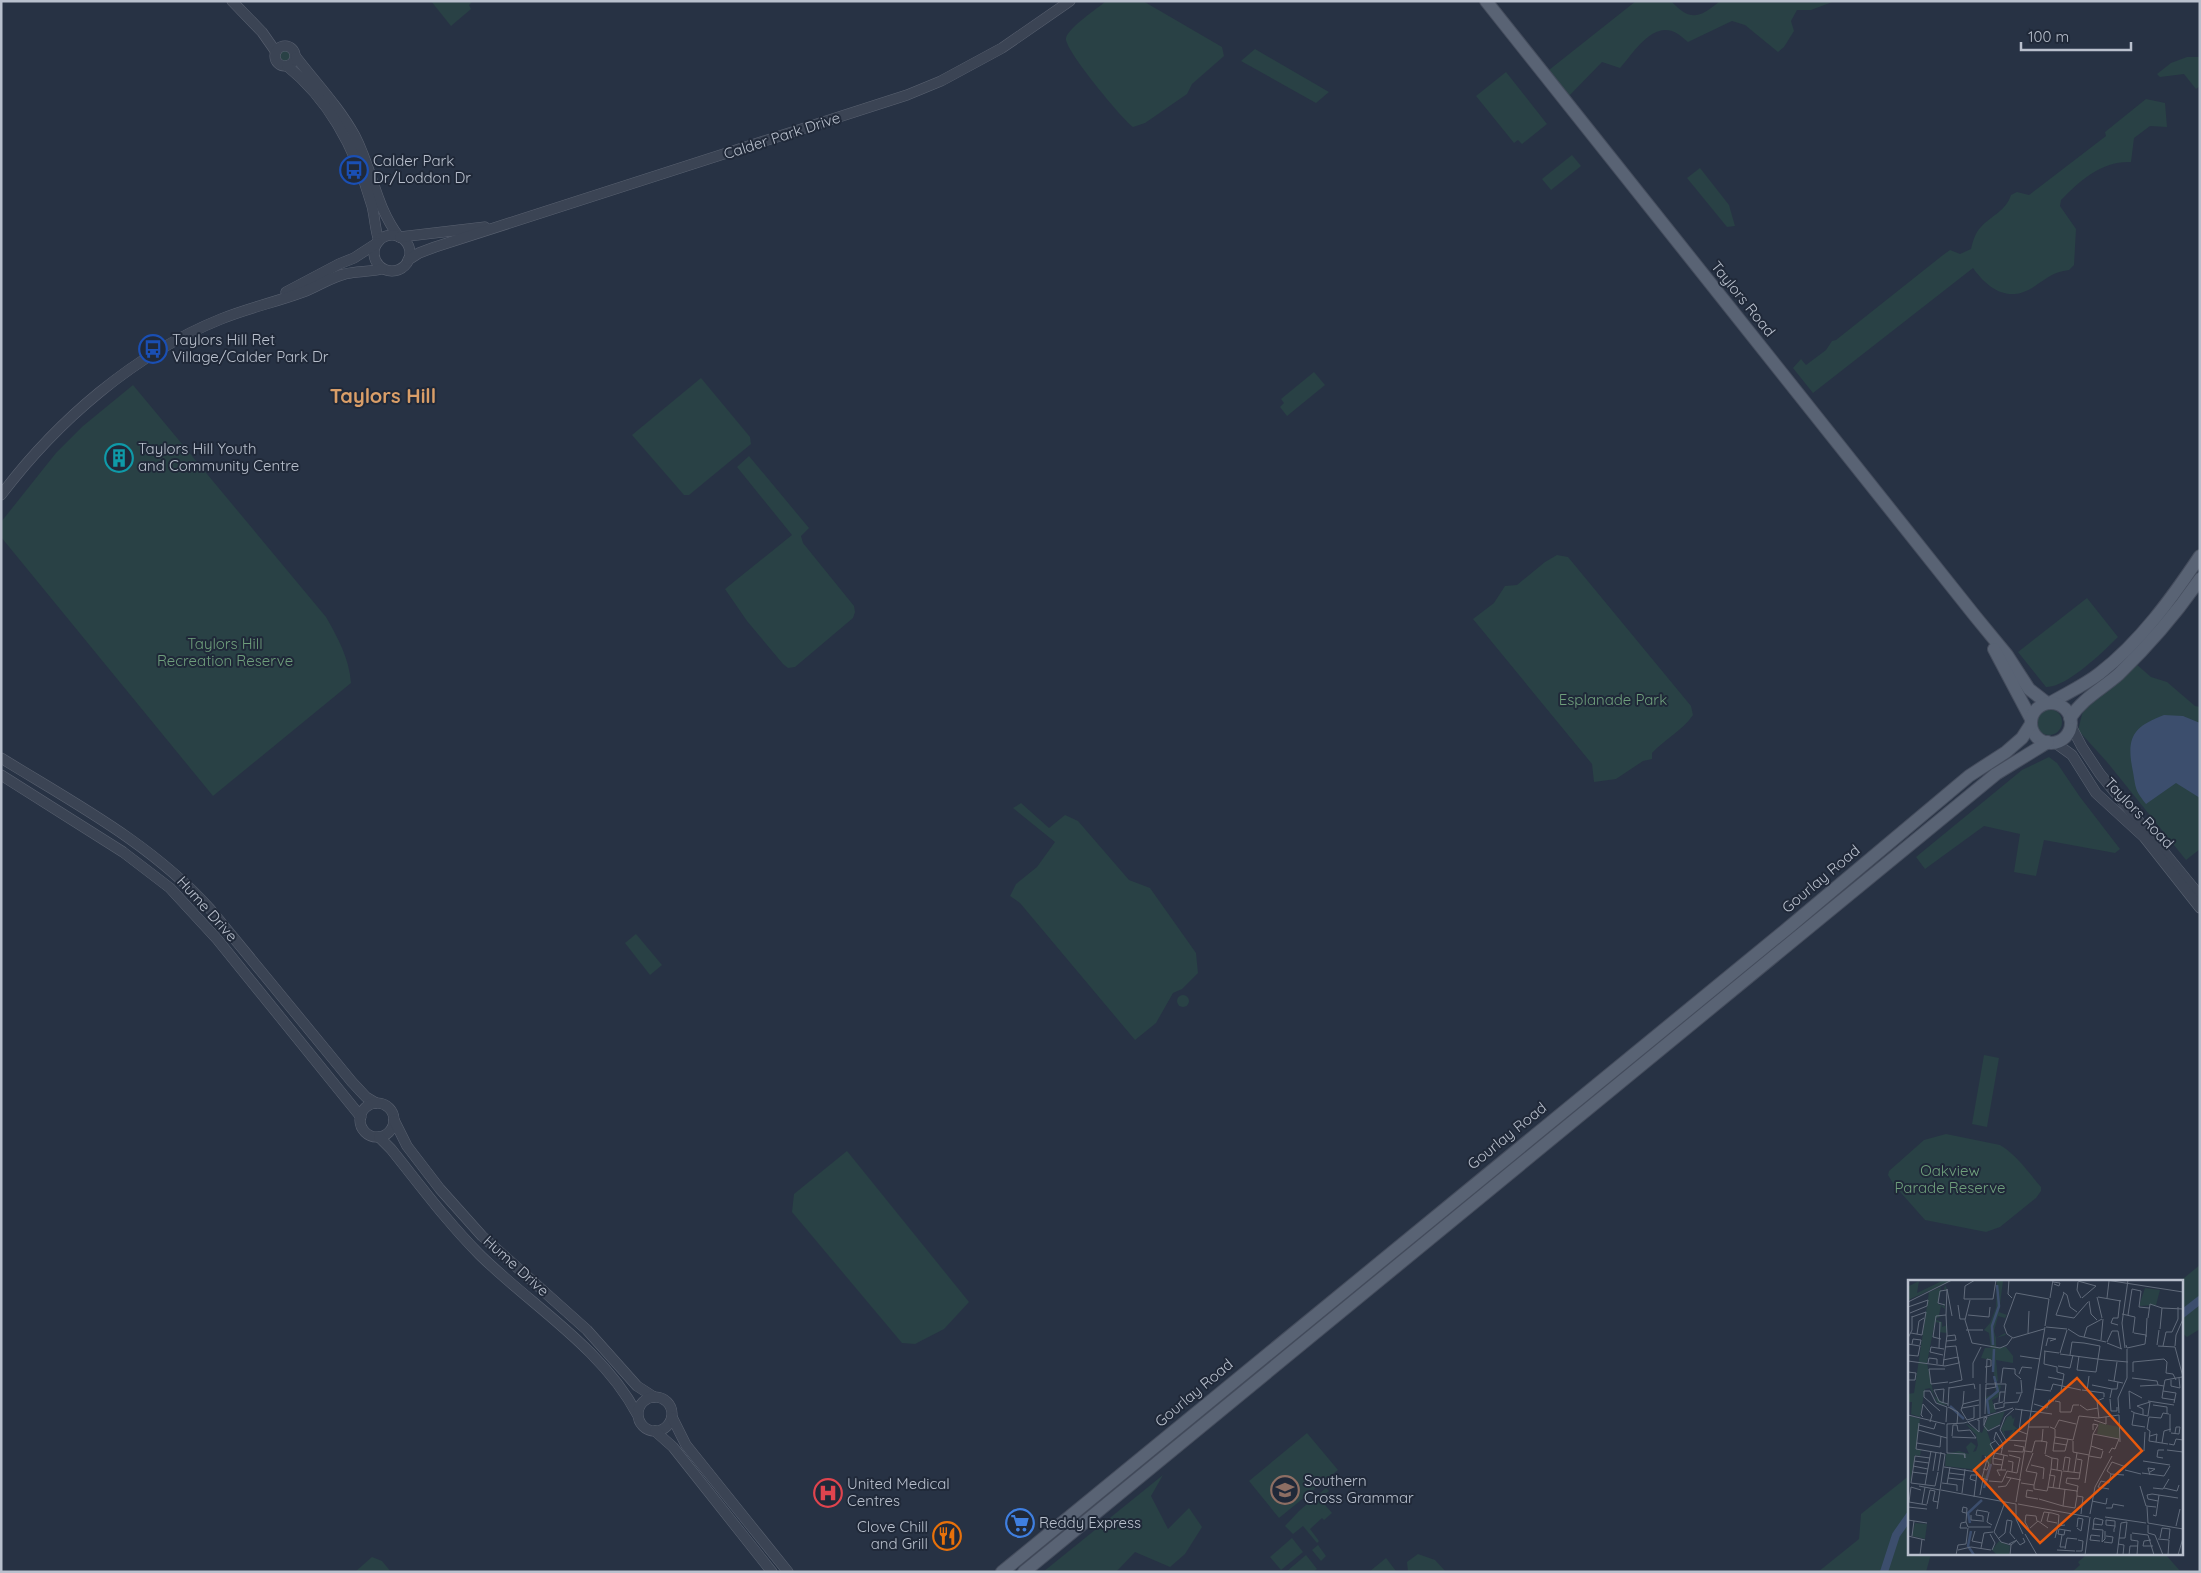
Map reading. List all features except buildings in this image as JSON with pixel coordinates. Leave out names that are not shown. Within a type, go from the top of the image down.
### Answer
[{"type":"main road","name":"Taylors Road","points":[[1486,1],[2007,655],[2029,689],[2049,703]]},
{"type":"main road","points":[[2200,556],[2154,618],[2121,654],[2088,682],[2035,710],[2031,722],[2038,738],[2051,742],[2065,736],[2070,721],[2085,700],[2111,681],[2140,653],[2174,614],[2200,579]]},
{"type":"main road","name":"Taylors Road","points":[[1975,616],[1995,650],[2031,722]]},
{"type":"main road","points":[[2049,703],[2063,707],[2070,721]]},
{"type":"main road","name":"Gourlay Road","points":[[1002,1572],[1788,928],[1969,776],[2006,752],[2022,738],[2031,722]]},
{"type":"main road","name":"Gourlay Road","points":[[1024,1572],[1996,774],[2051,742]]},
{"type":"main road","points":[[1265,1356],[1274,1367]]},
{"type":"street","points":[[232,1],[279,49],[278,63],[287,66],[319,98],[346,139],[364,180],[372,208],[378,242],[374,254],[375,260],[382,269]]},
{"type":"street","name":"Calder Park Drive","points":[[1042,20],[1064,1]]},
{"type":"street","name":"Calder Park Drive","points":[[408,260],[419,253],[435,247],[907,95],[972,65],[1002,48],[1070,1]]},
{"type":"street","points":[[1,495],[22,468],[57,431],[119,379],[149,357],[181,338],[220,319],[267,302],[303,292],[344,274],[382,269],[388,271],[400,270],[408,260],[409,250],[404,240],[399,237],[387,221],[355,136],[340,111],[296,57],[291,47],[279,49]]},
{"type":"street","points":[[287,66],[293,63],[296,57]]},
{"type":"street","name":"Calder Park Drive","points":[[399,237],[509,224]]},
{"type":"street","points":[[267,302],[338,264],[354,258],[388,236],[399,237]]},
{"type":"street","name":"Taylors Road","points":[[2070,721],[2082,747],[2100,774],[2200,896]]},
{"type":"street","name":"Taylors Road","points":[[2051,742],[2072,756],[2096,793],[2144,837],[2200,908]]},
{"type":"street","name":"Hume Drive","points":[[1,758],[130,838],[185,883],[210,909],[360,1091],[376,1103]]},
{"type":"street","name":"Hume Drive","points":[[1,775],[123,852],[170,888],[193,910],[217,938],[361,1117]]},
{"type":"street","points":[[376,1103],[385,1105],[390,1109],[394,1120],[392,1129],[388,1134],[379,1137],[370,1136],[362,1127],[361,1117],[367,1107],[376,1103]]},
{"type":"street","name":"Hume Drive","points":[[394,1120],[400,1136],[411,1152],[482,1236],[587,1330],[637,1386],[654,1397]]},
{"type":"street","name":"Hume Drive","points":[[379,1137],[391,1149],[458,1232],[501,1275],[595,1358],[627,1396],[638,1414]]},
{"type":"street","points":[[772,1572],[673,1447],[655,1432],[642,1426],[638,1414],[642,1403],[654,1397],[664,1400],[668,1404],[672,1417],[686,1445],[788,1572]]},
{"type":"street","points":[[655,1432],[668,1425],[672,1417]]},
{"type":"green space","points":[[431,1],[473,1],[469,5],[471,9],[451,26]]},
{"type":"green space","points":[[1106,1],[1143,1],[1222,47],[1224,56],[1192,84],[1187,94],[1145,123],[1133,127],[1106,98],[1083,68],[1066,38],[1072,29]]},
{"type":"green space","points":[[1636,1],[1671,1],[1684,12],[1695,15],[1701,14],[1720,1],[1835,1],[1811,10],[1797,10],[1791,21],[1794,31],[1784,47],[1778,52],[1745,25],[1732,21],[1688,42],[1672,31],[1656,32],[1642,42],[1620,68],[1602,62],[1568,97],[1549,70]]},
{"type":"green space","points":[[1255,49],[1329,92],[1316,103],[1241,61]]},
{"type":"green space","points":[[285,50],[291,56],[285,62],[279,56]]},
{"type":"green space","points":[[2187,57],[2200,57],[2200,86],[2196,89],[2184,74],[2160,77],[2157,74],[2171,63]]},
{"type":"green space","points":[[1506,72],[1547,124],[1522,144],[1518,140],[1514,143],[1476,96]]},
{"type":"green space","points":[[2146,99],[2165,103],[2167,127],[2150,126],[2134,138],[2131,162],[2101,168],[2076,185],[2061,200],[2060,206],[2076,229],[2074,265],[2069,270],[2054,274],[2025,291],[2008,294],[1992,288],[1973,268],[1813,393],[1793,368],[1801,359],[1806,365],[1826,350],[1832,341],[1836,340],[1950,250],[1960,254],[1971,249],[1974,237],[1979,229],[2006,205],[2011,195],[2017,192],[2029,195],[2106,136],[2105,132]]},
{"type":"green space","points":[[1572,155],[1581,166],[1551,190],[1542,179]]},
{"type":"green space","points":[[1700,168],[1729,205],[1735,226],[1727,227],[1687,178]]},
{"type":"green space","points":[[1314,372],[1325,385],[1287,416],[1280,407],[1284,403],[1281,399]]},
{"type":"green space","points":[[701,378],[750,437],[751,444],[689,495],[684,495],[632,435]]},
{"type":"green space","name":"Taylors Hill Recreation Reserve","points":[[133,385],[326,617],[342,648],[350,674],[351,683],[213,796],[1,537],[1,522],[56,453],[83,426]]},
{"type":"green space","points":[[749,456],[809,528],[801,536],[803,543],[854,606],[853,618],[795,667],[788,668],[783,664],[747,621],[725,589],[792,535],[737,467]]},
{"type":"green space","name":"Esplanade Park","points":[[1557,555],[1568,557],[1691,706],[1693,715],[1684,726],[1652,753],[1652,759],[1643,761],[1616,779],[1594,782],[1592,764],[1473,619],[1494,603],[1505,586],[1517,585],[1545,562]]},
{"type":"green space","points":[[2087,598],[2118,637],[2094,659],[2064,682],[2046,687],[2018,652]]},
{"type":"green space","points":[[2136,664],[2151,677],[2167,682],[2195,706],[2200,707],[2200,849],[2186,860],[2107,762],[2078,730],[2084,707]]},
{"type":"green space","points":[[2049,709],[2058,713],[2062,722],[2058,731],[2049,735],[2040,731],[2036,722],[2040,713]]},
{"type":"green space","points":[[2049,757],[2057,763],[2080,797],[2120,849],[2115,853],[2044,840],[2036,876],[2014,872],[2020,834],[1984,826],[1925,869],[1916,857],[2022,770]]},
{"type":"green space","points":[[1021,803],[1049,828],[1065,815],[1078,821],[1129,880],[1150,888],[1196,953],[1198,973],[1182,989],[1173,993],[1156,1023],[1135,1040],[1020,903],[1010,896],[1016,884],[1037,867],[1055,842],[1013,808]]},
{"type":"green space","points":[[636,934],[662,965],[650,975],[625,943]]},
{"type":"green space","points":[[1185,995],[1188,996],[1188,1006],[1181,1007],[1178,1006],[1177,999],[1178,996]]},
{"type":"green space","points":[[1984,1055],[1999,1058],[1987,1127],[1972,1124]]},
{"type":"green space","name":"Oakview Parade Reserve","points":[[1946,1134],[2000,1145],[2022,1164],[2041,1187],[2041,1191],[2036,1198],[2000,1227],[1986,1232],[1925,1220],[1894,1185],[1888,1175],[1889,1171],[1924,1140]]},
{"type":"green space","points":[[847,1151],[969,1302],[944,1329],[915,1344],[902,1343],[792,1212],[794,1194]]},
{"type":"green space","points":[[2200,1265],[2200,1329],[2187,1337],[2184,1335],[2184,1280],[2181,1280]]},
{"type":"green space","points":[[1307,1433],[1338,1470],[1279,1518],[1249,1481]]},
{"type":"green space","points":[[1163,1475],[1151,1496],[1168,1529],[1189,1508],[1202,1527],[1185,1554],[1170,1567],[1135,1552],[1116,1572],[1043,1572]]},
{"type":"green space","points":[[1908,1477],[1908,1556],[1930,1556],[1926,1572],[1818,1572],[1859,1539],[1861,1514]]},
{"type":"green space","points":[[1326,1488],[1329,1491],[1319,1498],[1332,1513],[1324,1520],[1322,1518],[1310,1529],[1319,1541],[1317,1543],[1303,1526],[1293,1534],[1285,1526]]},
{"type":"green space","points":[[1292,1538],[1303,1552],[1281,1570],[1270,1557]]},
{"type":"green space","points":[[1318,1545],[1326,1556],[1321,1561],[1312,1550]]},
{"type":"green space","points":[[1418,1554],[1435,1560],[1446,1572],[1408,1572],[1407,1562]]},
{"type":"green space","points":[[1306,1555],[1317,1569],[1313,1572],[1286,1572]]},
{"type":"green space","points":[[2085,1556],[2167,1556],[2181,1572],[2072,1572],[2080,1565],[2078,1562]]},
{"type":"green space","points":[[372,1557],[382,1561],[391,1572],[355,1572]]},
{"type":"green space","points":[[1386,1558],[1396,1571],[1369,1572]]},
{"type":"water","points":[[2164,715],[2183,716],[2200,723],[2200,798],[2176,783],[2146,804],[2136,786],[2131,760],[2131,742],[2138,729]]},
{"type":"waterway","points":[[2184,1312],[2200,1300]]},
{"type":"waterway","points":[[1884,1572],[1896,1535],[1908,1518]]},
{"type":"place","name":"Calder Park Dr/Loddon Dr","points":[[354,170]]},
{"type":"place","name":"Taylors Hill Ret Village/Calder Park Dr","points":[[153,349]]},
{"type":"place","name":"Taylors Hill Youth and Community Centre","points":[[119,458]]},
{"type":"place","name":"Southern Cross Grammar","points":[[1285,1490]]},
{"type":"place","name":"United Medical Centres","points":[[828,1493]]},
{"type":"place","name":"Reddy Express","points":[[1020,1523]]},
{"type":"place","name":"Clove Chill and Grill","points":[[947,1536]]},
{"type":"district","name":"Taylors Hill","points":[[383,396]]}]
